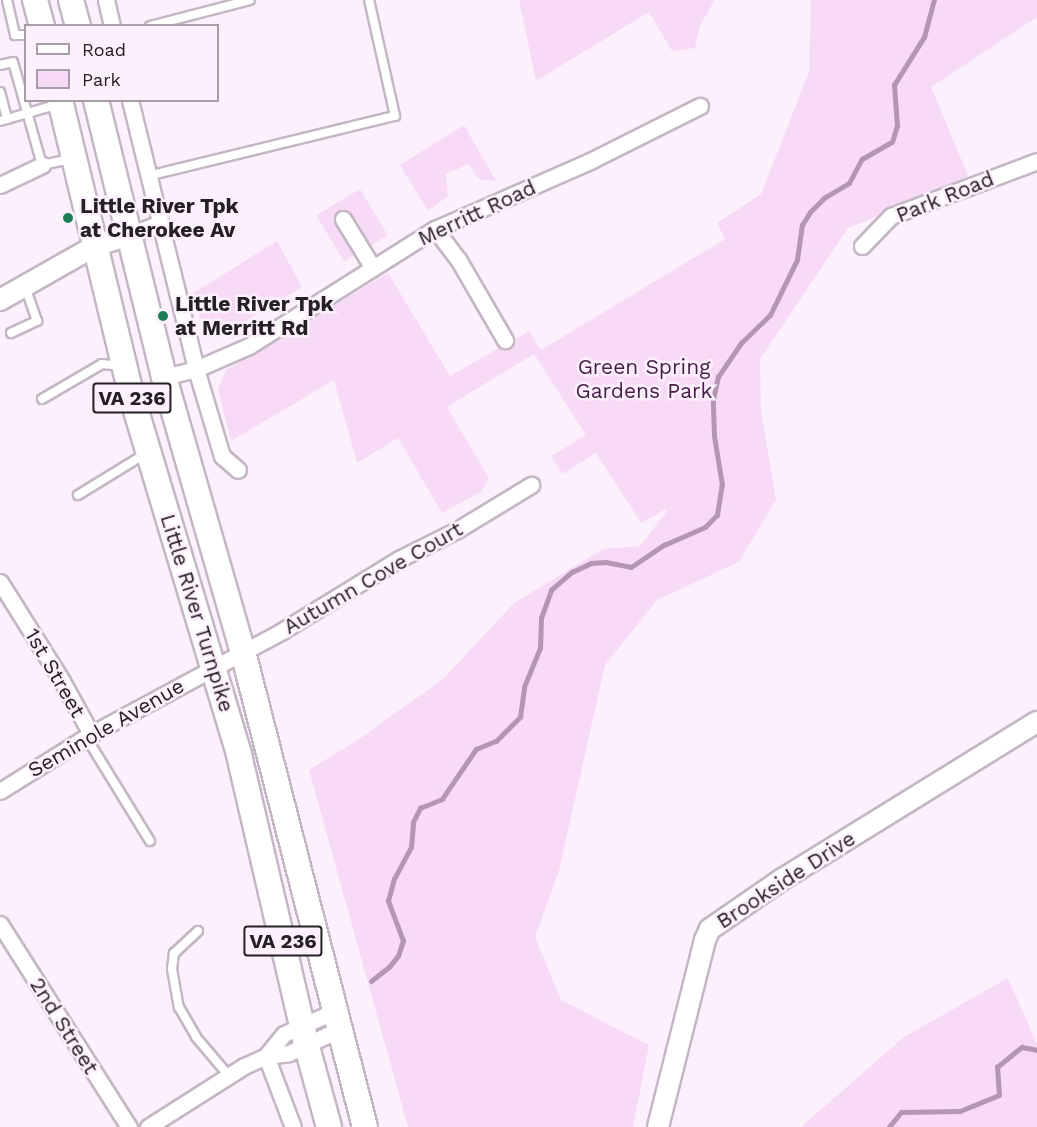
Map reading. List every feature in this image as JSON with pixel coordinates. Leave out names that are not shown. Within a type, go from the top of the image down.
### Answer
[{"type":"main road","points":[[36,0],[42,24]]},
{"type":"main road","points":[[71,0],[77,24]]},
{"type":"main road","name":"Little River Turnpike","points":[[60,102],[124,366],[254,815],[304,1034],[330,1127]]},
{"type":"main road","name":"Little River Turnpike","points":[[96,102],[164,378],[243,652],[365,1127]]},
{"type":"street","points":[[106,0],[112,24]]},
{"type":"street","points":[[130,102],[196,369],[222,456],[238,470]]},
{"type":"street","name":"Merritt Road","points":[[164,378],[196,369],[249,346],[435,229],[590,161],[700,106]]},
{"type":"street","name":"Park Road","points":[[862,246],[891,216],[1037,161]]},
{"type":"street","points":[[0,185],[42,165]]},
{"type":"street","points":[[343,219],[373,268]]},
{"type":"street","points":[[0,300],[95,246],[160,223]]},
{"type":"street","points":[[435,229],[458,260],[505,340]]},
{"type":"street","name":"Autumn Cove Court","points":[[213,668],[531,485]]},
{"type":"street","name":"1st Street","points":[[0,582],[62,681],[88,736]]},
{"type":"street","name":"Seminole Avenue","points":[[0,790],[88,736],[213,668]]},
{"type":"street","name":"Brookside Drive","points":[[658,1127],[702,951],[710,929],[758,895],[1037,722]]},
{"type":"street","name":"2nd Street","points":[[0,924],[129,1127]]},
{"type":"street","points":[[148,1127],[228,1076],[266,1056],[284,1034],[304,1034],[338,1020]]},
{"type":"street","points":[[266,1056],[293,1127]]},
{"type":"lane","points":[[7,0],[15,34],[24,35]]},
{"type":"lane","points":[[158,24],[250,0]]},
{"type":"lane","points":[[148,176],[395,116],[369,0]]},
{"type":"lane","points":[[0,65],[13,62],[42,165],[74,158]]},
{"type":"lane","points":[[0,92],[3,120],[60,102]]},
{"type":"lane","points":[[11,333],[37,321],[24,285]]},
{"type":"lane","points":[[42,399],[102,364],[124,366]]},
{"type":"lane","points":[[78,495],[148,451]]},
{"type":"lane","points":[[88,736],[150,842]]},
{"type":"lane","points":[[198,931],[174,953],[172,969],[179,1006],[196,1037],[228,1076]]},
{"type":"green space","points":[[519,0],[715,0],[700,25],[695,48],[672,51],[649,12],[536,81]]},
{"type":"green space","name":"Green Spring Gardens Park","points":[[811,0],[1037,0],[1037,17],[931,87],[969,178],[848,228],[760,359],[761,412],[776,500],[739,562],[657,600],[605,665],[559,871],[535,937],[561,1000],[649,1045],[633,1127],[408,1127],[309,770],[359,739],[443,679],[514,603],[603,549],[640,546],[667,511],[666,509],[641,523],[596,453],[562,474],[551,456],[586,435],[534,354],[447,407],[489,478],[482,491],[442,513],[398,438],[357,463],[334,380],[231,441],[218,389],[226,370],[388,273],[450,376],[529,331],[541,350],[725,239],[717,223],[761,194],[809,72]]},
{"type":"green space","points":[[464,125],[496,181],[478,179],[469,164],[446,174],[448,196],[428,211],[400,165]]},
{"type":"green space","points":[[360,189],[388,235],[344,262],[316,215]]},
{"type":"green space","points":[[277,241],[302,287],[226,333],[203,326],[192,294]]},
{"type":"green space","points":[[1008,978],[1037,1044],[1037,1127],[801,1127],[904,1037]]},
{"type":"waterway","points":[[371,981],[389,967],[398,956],[403,941],[388,901],[394,879],[411,847],[413,822],[420,808],[442,799],[476,749],[496,741],[520,717],[524,687],[540,648],[541,618],[551,590],[572,572],[591,563],[606,562],[631,567],[664,545],[705,527],[717,515],[722,485],[714,436],[713,400],[718,377],[741,343],[770,315],[797,260],[802,225],[810,212],[824,198],[849,183],[862,159],[892,142],[897,126],[894,85],[924,37],[934,0]]},
{"type":"waterway","points":[[889,1127],[901,1112],[960,1111],[999,1095],[997,1067],[1022,1047],[1037,1050]]},
{"type":"place","name":"Little River Tpk at Cherokee Av","points":[[68,218]]},
{"type":"place","name":"Little River Tpk at Merritt Rd","points":[[163,316]]}]
